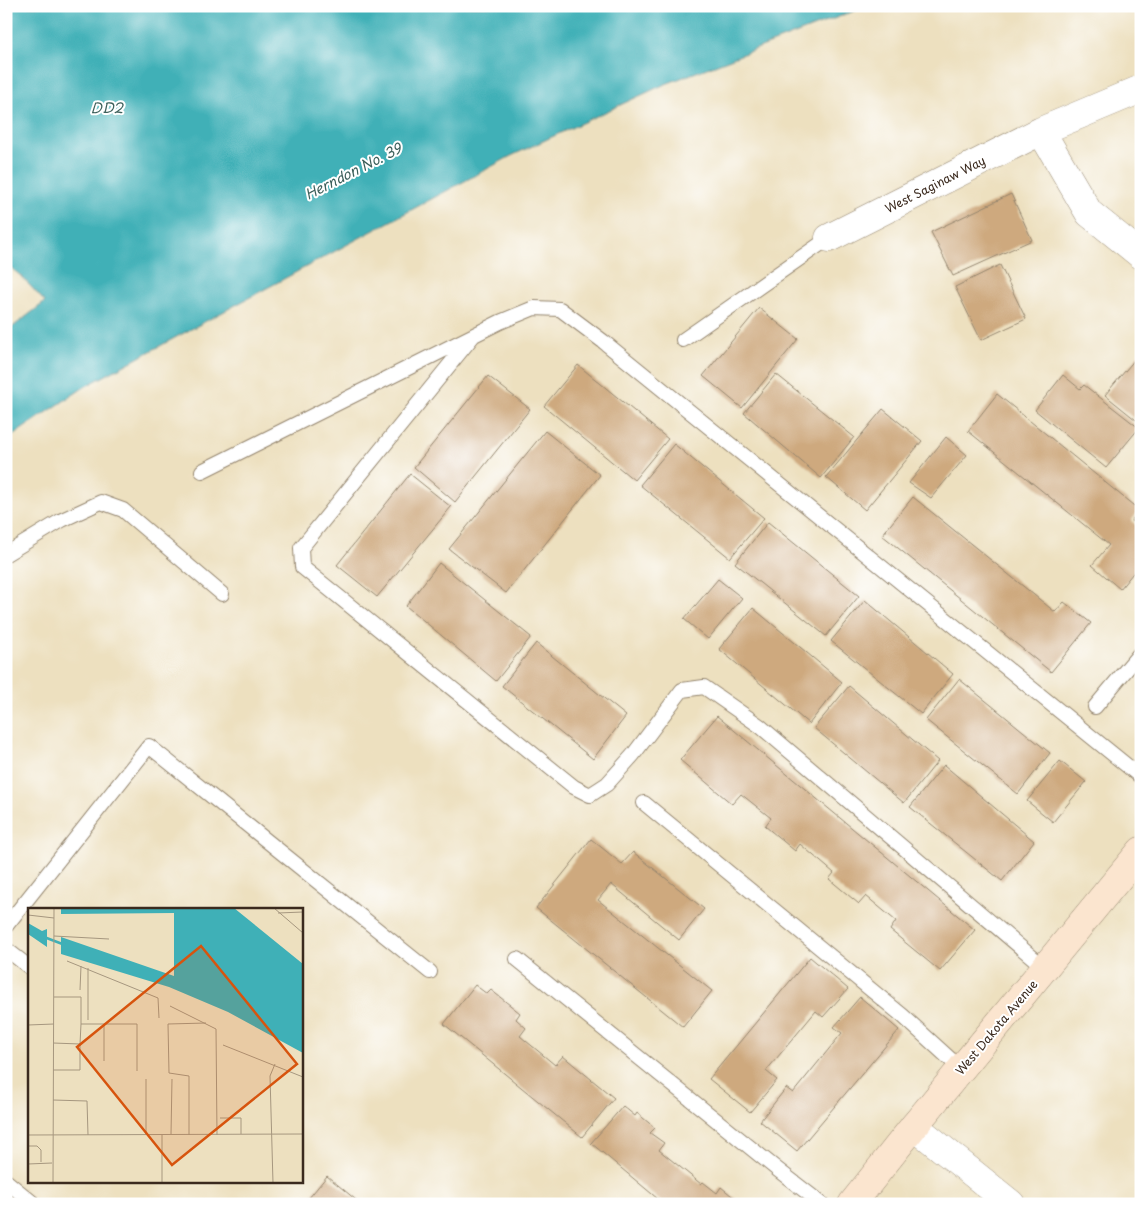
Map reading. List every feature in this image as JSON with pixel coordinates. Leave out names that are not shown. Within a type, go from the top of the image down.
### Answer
[{"type":"street","name":"West Saginaw Way","points":[[830,238],[1041,131],[1141,89]]},
{"type":"street","points":[[1041,131],[1089,213],[1141,255]]},
{"type":"street","name":"West Dakota Avenue","points":[[852,1204],[1141,851]]},
{"type":"street","points":[[914,1126],[1011,1204]]},
{"type":"lane","points":[[683,340],[830,238]]},
{"type":"lane","points":[[202,471],[500,322],[534,308],[560,309],[619,354],[1141,778]]},
{"type":"lane","points":[[473,336],[301,548],[302,567],[574,787],[590,795],[607,784],[633,756],[682,690],[704,687],[760,726],[1045,968]]},
{"type":"lane","points":[[6,554],[62,520],[100,502],[123,510],[222,594]]},
{"type":"lane","points":[[1095,707],[1141,652]]},
{"type":"lane","points":[[6,926],[149,746],[430,972]]},
{"type":"lane","points":[[644,803],[903,1016],[961,1069]]},
{"type":"lane","points":[[6,949],[28,966]]},
{"type":"lane","points":[[517,959],[822,1204]]},
{"type":"lane","points":[[6,1181],[34,1204]]},
{"type":"water","points":[[6,6],[867,6],[663,85],[511,156],[86,386],[6,440],[6,332],[45,302],[21,276],[6,264]]},
{"type":"building","points":[[1011,194],[1032,240],[953,276],[931,232]]},
{"type":"building","points":[[1000,265],[1026,319],[981,340],[955,287]]},
{"type":"building","points":[[759,308],[798,339],[742,408],[703,376]]},
{"type":"building","points":[[1141,352],[1141,424],[1105,395]]},
{"type":"building","points":[[578,365],[668,439],[634,480],[544,406]]},
{"type":"building","points":[[776,374],[854,437],[821,478],[744,413]]},
{"type":"building","points":[[1063,375],[1080,389],[1084,385],[1139,428],[1106,468],[1035,410]]},
{"type":"building","points":[[488,376],[530,409],[455,502],[414,467]]},
{"type":"building","points":[[997,394],[1139,510],[1131,521],[1141,529],[1141,563],[1120,589],[1092,565],[1109,545],[968,431]]},
{"type":"building","points":[[883,409],[922,441],[865,510],[826,477]]},
{"type":"building","points":[[545,431],[600,475],[506,593],[449,549]]},
{"type":"building","points":[[946,437],[967,455],[931,498],[909,483]]},
{"type":"building","points":[[674,444],[764,518],[730,558],[640,485]]},
{"type":"building","points":[[410,474],[451,507],[377,597],[337,565]]},
{"type":"building","points":[[913,497],[1055,612],[1064,602],[1091,623],[1051,672],[882,535]]},
{"type":"building","points":[[768,522],[859,596],[826,636],[735,563]]},
{"type":"building","points":[[439,563],[531,637],[496,681],[406,606]]},
{"type":"building","points":[[718,579],[742,598],[708,639],[684,619]]},
{"type":"building","points":[[865,600],[953,674],[921,714],[831,641]]},
{"type":"building","points":[[753,608],[842,682],[809,724],[719,649]]},
{"type":"building","points":[[536,643],[626,716],[593,759],[502,686]]},
{"type":"building","points":[[959,679],[1050,753],[1018,794],[926,720]]},
{"type":"building","points":[[849,686],[938,761],[904,803],[814,728]]},
{"type":"building","points":[[717,716],[975,930],[940,971],[890,930],[896,921],[866,896],[859,904],[829,879],[834,873],[800,844],[795,851],[765,826],[771,818],[741,794],[732,804],[680,760]]},
{"type":"building","points":[[1060,761],[1086,782],[1053,822],[1027,801]]},
{"type":"building","points":[[944,765],[1034,841],[1002,881],[910,807]]},
{"type":"building","points":[[591,839],[622,864],[633,852],[704,909],[679,940],[611,884],[598,900],[712,991],[683,1027],[536,908]]},
{"type":"building","points":[[810,957],[848,989],[823,1017],[816,1011],[766,1071],[777,1080],[750,1112],[709,1079]]},
{"type":"building","points":[[475,985],[487,994],[491,990],[520,1013],[516,1019],[526,1028],[520,1036],[555,1065],[563,1056],[614,1098],[582,1137],[444,1024]]},
{"type":"building","points":[[860,997],[899,1030],[797,1151],[760,1121],[786,1088],[793,1093],[842,1033],[834,1027]]},
{"type":"building","points":[[623,1106],[635,1116],[637,1113],[655,1128],[650,1133],[664,1143],[659,1150],[701,1184],[703,1182],[717,1193],[721,1187],[742,1204],[664,1204],[591,1143]]},
{"type":"building","points":[[327,1176],[361,1204],[304,1204]]},
{"type":"water label","name":"DD2","points":[[107,107]]},
{"type":"water label","name":"Herndon No. 39","points":[[353,171]]}]
